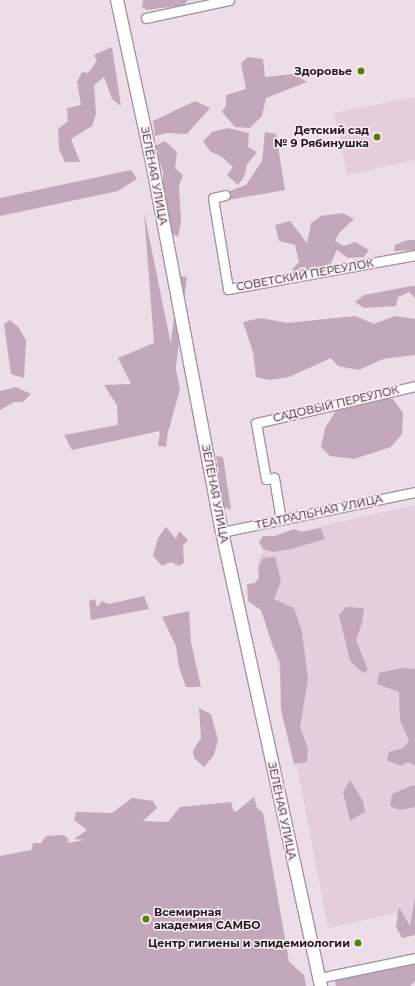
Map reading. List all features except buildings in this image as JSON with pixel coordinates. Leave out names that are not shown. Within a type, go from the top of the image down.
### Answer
[{"type":"main road","name":"ЗЕЛЁНАЯ УЛИЦА","points":[[117,0],[152,162],[222,532],[320,982]]},
{"type":"street","points":[[146,18],[228,0]]},
{"type":"street","name":"СОВЕТСКИЙ ПЕРЕУЛОК","points":[[225,195],[213,198],[228,289],[415,255]]},
{"type":"street","name":"САДОВЫЙ ПЕРЕУЛОК","points":[[281,520],[274,478],[266,479],[256,423],[415,386]]},
{"type":"street","name":"ТЕАТРАЛЬНАЯ УЛИЦА","points":[[222,532],[415,492]]},
{"type":"street","points":[[320,982],[415,958]]},
{"type":"shaded area","points":[[143,0],[188,0],[184,5],[147,10],[142,7]]},
{"type":"shaded area","points":[[112,47],[121,106],[112,99],[104,77],[94,85],[96,114],[92,126],[71,139],[80,162],[65,162],[59,149],[58,129],[68,121],[67,108],[81,105],[77,82],[82,72],[88,73],[97,61],[94,55]]},
{"type":"shaded area","points":[[248,57],[263,59],[265,77],[293,74],[307,82],[266,98],[262,116],[250,128],[235,127],[222,112],[226,105],[226,95],[246,89],[241,63]]},
{"type":"shaded area","name":"Детский сад № 9 Рябинушка","points":[[415,97],[415,160],[347,175],[334,113]]},
{"type":"shaded area","points":[[195,101],[210,108],[187,134],[167,133],[155,136],[153,121]]},
{"type":"shaded area","points":[[228,128],[249,133],[248,147],[257,152],[247,164],[244,177],[238,185],[227,175],[233,167],[222,157],[210,151],[203,141],[212,132]]},
{"type":"shaded area","points":[[265,132],[276,134],[285,190],[228,200],[227,192],[246,185],[262,161]]},
{"type":"shaded area","points":[[165,141],[177,152],[175,168],[183,175],[179,185],[181,222],[178,237],[171,233],[163,189],[163,172],[155,146]]},
{"type":"shaded area","points":[[131,170],[137,179],[118,191],[0,216],[0,198]]},
{"type":"shaded area","points":[[144,212],[180,389],[169,429],[72,450],[64,435],[118,425],[117,405],[104,385],[131,384],[118,358],[154,343]]},
{"type":"shaded area","points":[[342,213],[354,219],[339,233],[335,241],[344,246],[355,242],[369,250],[364,257],[348,258],[337,250],[330,265],[318,277],[299,279],[292,269],[299,262],[295,245],[279,241],[275,225],[290,221],[307,243],[311,223],[321,216]]},
{"type":"shaded area","points":[[408,240],[415,240],[415,250],[394,251],[395,245]]},
{"type":"shaded area","points":[[179,276],[187,277],[166,447],[158,446]]},
{"type":"shaded area","points":[[415,286],[415,298],[409,292],[398,297],[396,306],[364,308],[355,302],[364,295]]},
{"type":"shaded area","points":[[355,316],[374,324],[395,316],[415,319],[415,355],[383,359],[359,370],[338,366],[331,358],[289,377],[269,380],[256,377],[253,352],[243,322],[261,318],[287,323]]},
{"type":"shaded area","points":[[10,320],[18,327],[26,340],[24,378],[11,374],[4,324]]},
{"type":"shaded area","points":[[16,387],[31,394],[23,402],[14,402],[0,410],[0,391]]},
{"type":"shaded area","points":[[355,394],[393,399],[403,413],[402,434],[391,447],[354,459],[330,456],[321,447],[325,428],[341,403]]},
{"type":"shaded area","points":[[216,456],[223,457],[231,510],[224,507]]},
{"type":"shaded area","points":[[415,505],[415,932],[402,935],[396,913],[328,928],[258,561],[269,538]]},
{"type":"shaded area","points":[[166,527],[176,539],[179,531],[188,540],[183,546],[184,563],[179,566],[171,562],[162,566],[153,556],[158,538]]},
{"type":"shaded area","points":[[321,528],[325,539],[291,549],[273,552],[263,549],[259,542],[263,536],[275,536],[294,529],[302,532]]},
{"type":"shaded area","points":[[275,557],[281,581],[274,599],[294,608],[302,632],[308,679],[300,727],[308,749],[307,762],[294,764],[281,710],[280,662],[273,647],[261,610],[248,601],[247,584],[255,583],[259,577],[258,568],[263,558]]},
{"type":"shaded area","points":[[144,596],[149,609],[91,620],[89,601],[95,599],[97,607],[102,601],[109,604]]},
{"type":"shaded area","points":[[346,607],[364,608],[362,623],[356,640],[368,670],[363,673],[350,661],[339,615]]},
{"type":"shaded area","points":[[189,611],[191,642],[201,687],[186,687],[179,667],[176,646],[162,617]]},
{"type":"shaded area","points":[[401,668],[415,669],[415,766],[408,762],[401,766],[387,760],[389,752],[403,748],[409,741],[400,720],[399,692],[377,684],[379,673]]},
{"type":"shaded area","points":[[199,708],[211,714],[218,740],[214,755],[204,767],[194,758],[193,751],[201,738]]},
{"type":"shaded area","points":[[350,780],[363,801],[365,812],[350,821],[343,792]]},
{"type":"shaded area","points":[[413,785],[415,786],[415,807],[400,810],[390,806],[392,794]]},
{"type":"shaded area","name":"Всемирная академия САМБО","points":[[254,797],[257,808],[263,813],[289,962],[304,975],[306,986],[0,986],[0,856],[237,811]]},
{"type":"shaded area","points":[[132,798],[153,801],[157,808],[143,821],[168,822],[180,807],[231,802],[234,813],[225,818],[115,842],[74,839],[87,830],[74,820],[76,812],[112,813]]},
{"type":"shaded area","points":[[64,835],[69,840],[63,850],[52,849],[36,856],[31,852],[33,843],[41,843],[46,836]]},
{"type":"shaded area","points":[[415,897],[415,935],[402,938],[396,927],[399,907],[410,926]]},
{"type":"shaded area","points":[[415,963],[415,981],[410,986],[336,986],[334,978]]},
{"type":"place","name":"Здоровье","points":[[361,71]]},
{"type":"place","name":"Детский сад № 9 Рябинушка","points":[[377,137]]},
{"type":"place","name":"Всемирная академия САМБО","points":[[146,919]]},
{"type":"place","name":"Центр гигиены и эпидемиологии","points":[[358,943]]}]
